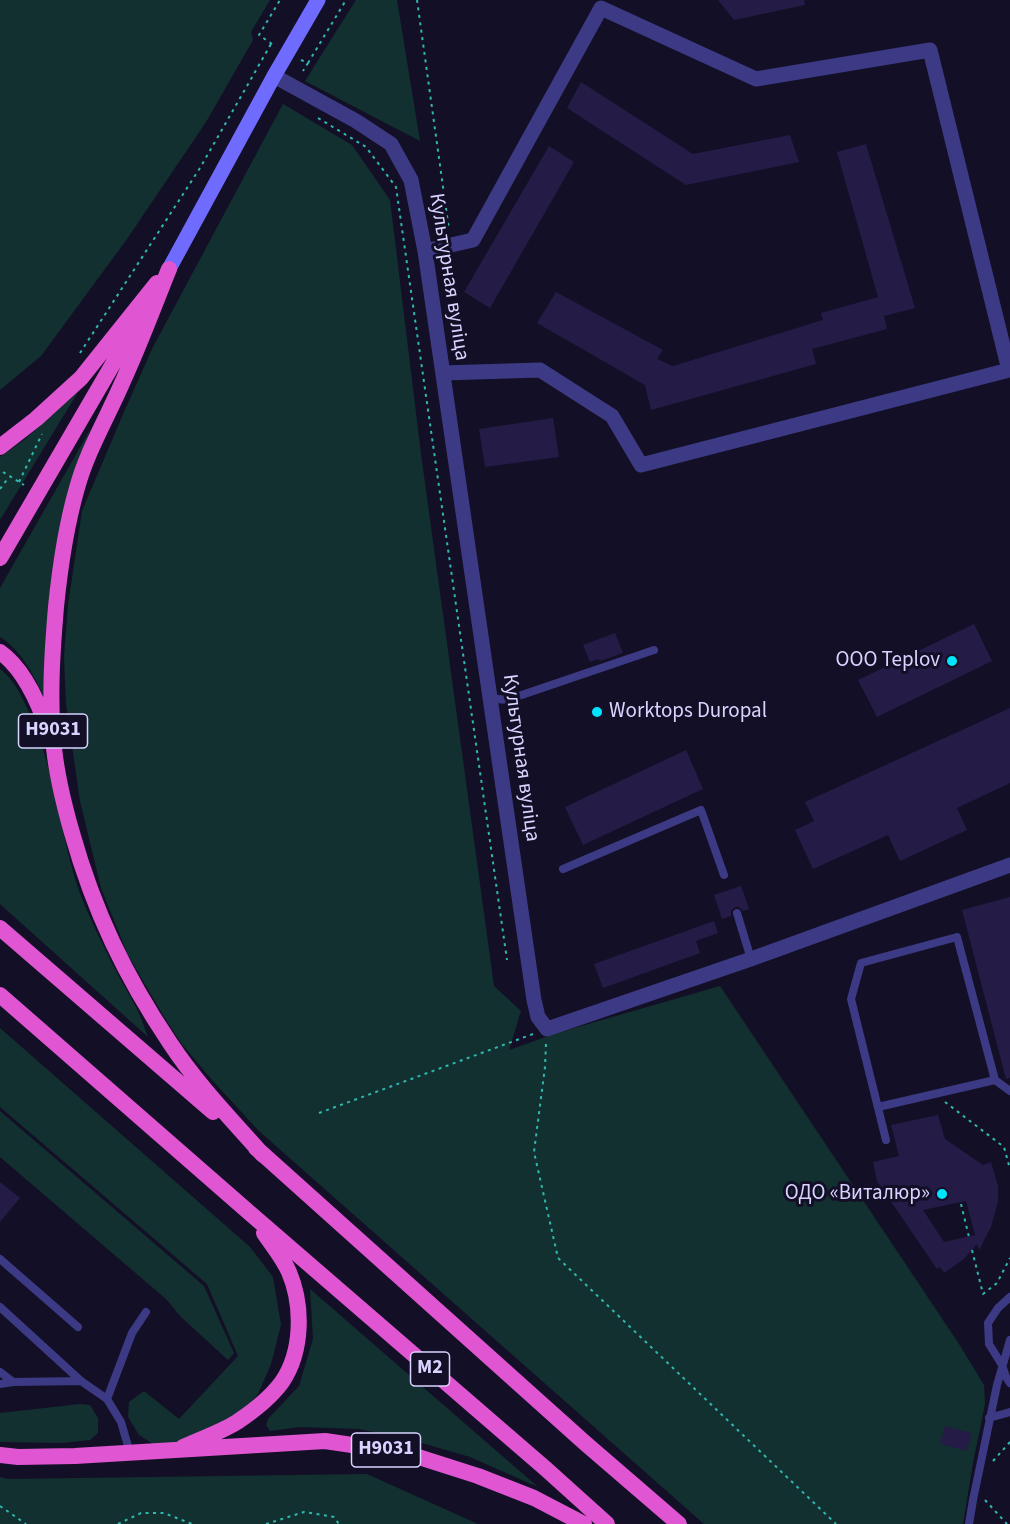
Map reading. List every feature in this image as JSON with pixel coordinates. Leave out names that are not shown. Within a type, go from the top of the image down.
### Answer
[{"type":"highway","name":"Н9031","points":[[0,447],[36,419],[81,378],[169,269]]},
{"type":"highway","name":"Н9031","points":[[0,558],[169,269]]},
{"type":"highway","name":"Н9031","points":[[169,269],[77,486],[59,584],[52,649],[54,748],[59,782],[80,861],[96,908],[123,967],[171,1046],[201,1085],[263,1155]]},
{"type":"highway","name":"Н9031","points":[[0,652],[7,657],[30,690],[41,710],[54,748]]},
{"type":"highway","name":"М2","points":[[0,928],[263,1155],[679,1524]]},
{"type":"highway","name":"М2","points":[[0,995],[607,1524]]},
{"type":"highway","name":"Н9031","points":[[174,1451],[236,1422],[259,1406],[282,1382],[292,1362],[298,1341],[298,1303],[289,1272],[252,1215]]},
{"type":"highway","name":"Н9031","points":[[0,1455],[75,1456],[325,1441],[406,1453],[478,1476],[534,1498],[584,1524]]},
{"type":"main road","name":"Н9031","points":[[169,269],[318,0]]},
{"type":"street","points":[[425,251],[473,240],[601,8],[756,79],[930,50],[1009,370],[641,465],[612,416],[540,370],[443,374]]},
{"type":"street","name":"Культурная вуліца","points":[[274,76],[356,121],[391,144],[411,180],[425,251],[534,1000],[538,1017],[546,1029]]},
{"type":"street","points":[[546,1029],[752,959],[1010,865]]},
{"type":"lane","points":[[490,698],[507,700],[654,650]]},
{"type":"lane","points":[[563,869],[701,810],[724,875]]},
{"type":"lane","points":[[737,914],[752,959]]},
{"type":"lane","points":[[886,1140],[851,999],[861,963],[957,937],[994,1080],[1010,1091]]},
{"type":"lane","points":[[878,1107],[994,1080]]},
{"type":"lane","points":[[0,1259],[78,1327]]},
{"type":"lane","points":[[1010,1297],[998,1308],[988,1323],[989,1344],[1010,1383]]},
{"type":"lane","points":[[0,1307],[81,1381],[107,1400],[121,1422],[130,1453]]},
{"type":"lane","points":[[107,1400],[132,1333],[146,1312]]},
{"type":"lane","points":[[969,1524],[989,1418],[1010,1340]]},
{"type":"lane","points":[[0,1372],[13,1382]]},
{"type":"lane","points":[[0,1382],[81,1381]]},
{"type":"lane","points":[[989,1418],[1010,1412]]},
{"type":"path","points":[[275,46],[259,35],[280,0]]},
{"type":"path","points":[[303,71],[346,0]]},
{"type":"path","points":[[417,0],[451,245]]},
{"type":"path","points":[[76,361],[200,168],[270,44]]},
{"type":"path","points":[[301,60],[308,63]]},
{"type":"path","points":[[317,117],[366,147],[396,187],[507,960]]},
{"type":"path","points":[[19,482],[44,430]]},
{"type":"path","points":[[3,472],[37,494]]},
{"type":"path","points":[[0,489],[9,476]]},
{"type":"path","points":[[319,1113],[546,1029],[545,1067],[534,1152],[558,1258],[836,1524]]},
{"type":"path","points":[[940,1098],[1004,1147],[1010,1169]]},
{"type":"path","points":[[961,1204],[969,1237]]},
{"type":"path","points":[[972,1250],[983,1294],[997,1282],[1010,1258]]},
{"type":"path","points":[[991,1463],[1010,1442]]},
{"type":"path","points":[[983,1498],[1007,1524]]},
{"type":"path","points":[[0,1506],[26,1524]]},
{"type":"path","points":[[266,1524],[304,1512],[334,1517],[339,1524]]},
{"type":"path","points":[[118,1524],[141,1513],[164,1513],[192,1524]]},
{"type":"green space","points":[[0,0],[270,0],[251,32],[253,40],[206,122],[127,239],[41,356],[0,390]]},
{"type":"green space","points":[[356,0],[397,0],[420,141],[305,81]]},
{"type":"green space","points":[[283,104],[352,145],[390,200],[421,454],[494,986],[521,1011],[509,1050],[557,1033],[720,986],[984,1385],[985,1404],[963,1524],[704,1524],[259,1131],[181,1043],[128,955],[101,888],[80,801],[66,704],[64,656],[68,605],[82,511],[153,347]]},
{"type":"green space","points":[[78,392],[0,520],[0,457],[24,440]]},
{"type":"green space","points":[[91,428],[69,490],[45,700],[33,674],[21,656],[0,637],[0,588]]},
{"type":"green space","points":[[0,669],[16,687],[32,720],[49,769],[68,854],[81,896],[118,976],[138,1011],[148,1037],[0,904]]},
{"type":"green space","points":[[0,1028],[250,1247],[273,1277],[281,1325],[271,1364],[258,1394],[233,1424],[200,1445],[158,1447],[139,1435],[128,1417],[129,1402],[144,1391],[179,1419],[238,1356],[207,1284],[0,1107]]},
{"type":"green space","points":[[0,1111],[204,1286],[234,1353],[228,1360],[181,1317],[166,1299],[0,1157]]},
{"type":"green space","points":[[310,1289],[538,1487],[470,1457],[405,1438],[358,1429],[300,1427],[270,1431],[266,1425],[268,1419],[299,1386],[313,1339]]},
{"type":"green space","points":[[80,1404],[90,1405],[98,1418],[98,1433],[90,1440],[62,1443],[0,1442],[0,1413]]},
{"type":"green space","points":[[367,1474],[478,1524],[0,1524],[0,1477],[8,1479]]},
{"type":"building","points":[[718,0],[804,0],[805,5],[734,20]]},
{"type":"building","points":[[581,82],[693,154],[790,135],[799,162],[686,185],[567,108]]},
{"type":"building","points":[[866,144],[915,308],[884,316],[887,329],[812,349],[816,364],[651,410],[645,385],[537,323],[556,292],[663,350],[657,359],[673,366],[823,320],[821,313],[878,297],[837,152]]},
{"type":"building","points":[[549,146],[574,162],[490,308],[464,292]]},
{"type":"building","points":[[553,418],[559,457],[485,467],[479,429]]},
{"type":"building","points":[[974,624],[992,661],[877,717],[858,680]]},
{"type":"building","points":[[615,633],[623,653],[590,662],[583,645]]},
{"type":"building","points":[[1010,708],[1010,783],[957,808],[967,830],[900,861],[888,835],[813,869],[795,830],[814,821],[805,802]]},
{"type":"building","points":[[686,750],[703,789],[583,845],[565,807]]},
{"type":"building","points":[[741,886],[749,909],[743,911],[735,907],[731,911],[731,916],[722,919],[714,895]]},
{"type":"building","points":[[1010,897],[1010,1078],[1006,1079],[962,910]]},
{"type":"building","points":[[714,921],[718,933],[696,941],[700,953],[603,988],[594,964]]},
{"type":"building","name":"ОДО «Виталюр»","points":[[938,1115],[945,1139],[983,1165],[991,1162],[998,1186],[998,1201],[991,1227],[979,1250],[977,1244],[964,1259],[944,1273],[940,1267],[937,1269],[877,1181],[873,1162],[899,1156],[891,1125]],"holes":[[[966,1201],[975,1235],[944,1242],[923,1210]]]},
{"type":"building","points":[[0,1182],[20,1198],[0,1222]]},
{"type":"building","points":[[945,1426],[972,1433],[967,1451],[940,1444]]},
{"type":"place","name":"OOO Teplov","points":[[952,661]]},
{"type":"place","name":"Worktops Duropal","points":[[597,712]]},
{"type":"place","name":"ОДО «Виталюр»","points":[[942,1194]]}]
